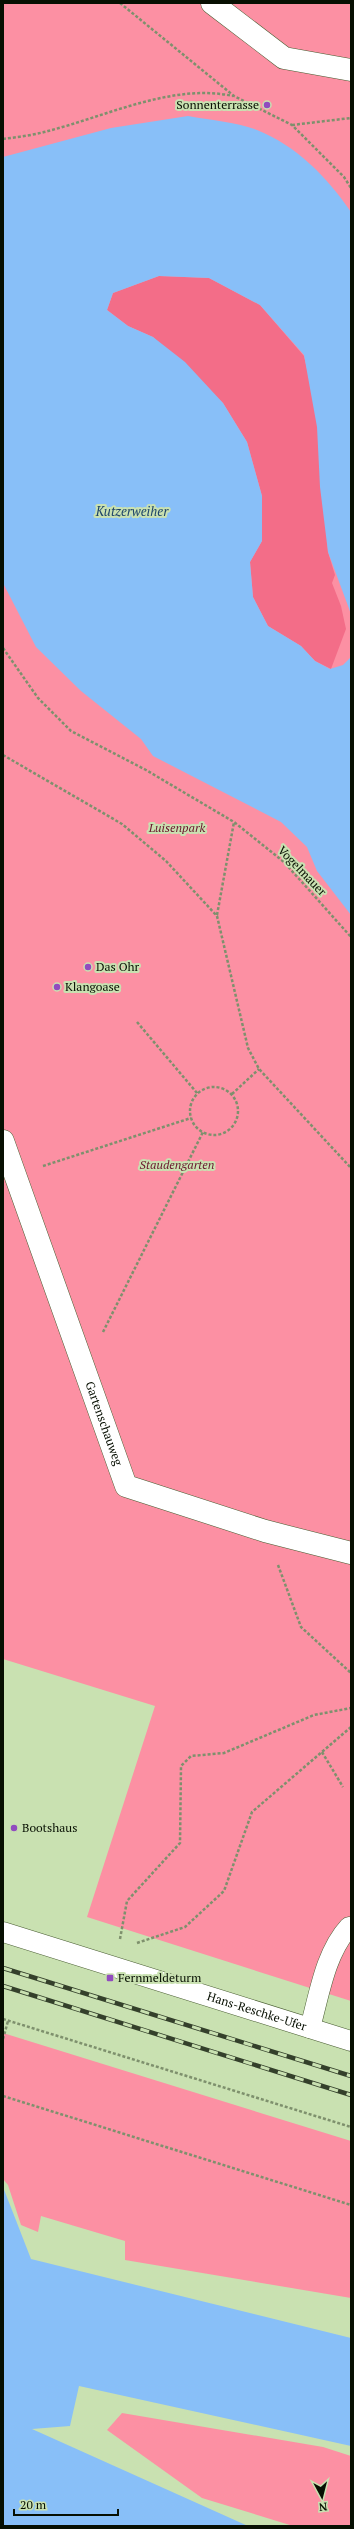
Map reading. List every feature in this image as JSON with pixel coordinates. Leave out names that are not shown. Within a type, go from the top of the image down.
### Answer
[{"type":"street","points":[[212,3],[284,58],[351,70]]},
{"type":"street","name":"Gartenschauweg","points":[[3,1141],[126,1486],[265,1531],[351,1553]]},
{"type":"lane","points":[[310,2028],[327,1967],[339,1937],[349,1927]]},
{"type":"lane","name":"Hans-Reschke-Ufer","points":[[3,1932],[351,2041]]},
{"type":"path","points":[[120,3],[234,96],[292,125],[344,176],[351,188]]},
{"type":"path","points":[[3,139],[47,132],[180,94],[215,92],[234,96]]},
{"type":"path","points":[[292,125],[351,118]]},
{"type":"path","name":"Vogelmauer","points":[[3,648],[38,698],[71,731],[146,770],[234,822],[284,862],[351,937]]},
{"type":"path","points":[[3,755],[122,824],[166,861],[217,916]]},
{"type":"path","points":[[234,822],[217,916],[248,1048],[259,1069],[351,1168]]},
{"type":"path","points":[[137,1022],[197,1093]]},
{"type":"path","points":[[232,1094],[259,1069]]},
{"type":"path","points":[[208,1087],[221,1088],[232,1094],[237,1104],[238,1115],[233,1125],[225,1132],[214,1135],[203,1132],[191,1118],[192,1100],[197,1093],[208,1087]]},
{"type":"path","points":[[14,1175],[191,1118]]},
{"type":"path","points":[[84,1370],[203,1132]]},
{"type":"path","points":[[265,1531],[301,1627],[351,1672]]},
{"type":"path","points":[[120,1941],[127,1901],[180,1843],[181,1766],[191,1756],[224,1753],[314,1715],[351,1708]]},
{"type":"path","points":[[133,1944],[185,1927],[224,1891],[252,1812],[351,1728]]},
{"type":"path","points":[[322,1752],[343,1787]]},
{"type":"path","points":[[3,2019],[351,2127]]},
{"type":"path","points":[[3,2039],[8,2020]]},
{"type":"path","points":[[3,2096],[351,2205]]},
{"type":"green space","name":"Luisenpark","points":[[3,3],[351,3],[351,2001],[87,1917],[155,1706],[3,1659]]},
{"type":"green space","points":[[3,2033],[351,2141],[351,2298],[125,2260],[125,2241],[41,2216],[38,2232],[21,2225],[8,2185],[3,2179]]},
{"type":"green space","points":[[122,2413],[323,2447],[351,2456],[351,2526],[293,2526],[202,2498],[107,2430]]},
{"type":"shaded area","points":[[159,276],[209,278],[260,305],[304,356],[321,427],[328,552],[335,575],[332,583],[341,606],[346,629],[331,669],[315,661],[301,646],[268,626],[253,597],[250,562],[262,541],[262,496],[247,442],[223,403],[153,337],[128,326],[107,310],[113,293]]},
{"type":"water","name":"Kutzerweiher","points":[[188,116],[249,127],[272,137],[298,154],[310,164],[332,187],[351,212],[351,614],[328,552],[320,487],[317,427],[304,355],[260,305],[209,278],[159,276],[113,293],[107,310],[128,326],[153,337],[185,362],[223,403],[247,442],[262,496],[262,541],[250,562],[253,597],[268,626],[301,646],[315,661],[330,669],[343,665],[351,657],[351,915],[317,871],[307,847],[281,822],[153,756],[141,739],[81,691],[36,647],[3,583],[3,157],[111,128]]},
{"type":"water","points":[[3,2187],[31,2259],[351,2338],[351,2446],[79,2386],[70,2426],[32,2429],[248,2526],[3,2526]]},
{"type":"railway","points":[[3,1968],[351,2076]]},
{"type":"railway","points":[[3,1986],[351,2095]]},
{"type":"place","name":"Sonnenterrasse","points":[[267,105]]},
{"type":"place","name":"Das Ohr","points":[[88,967]]},
{"type":"place","name":"Klangoase","points":[[57,987]]},
{"type":"place","name":"Bootshaus","points":[[14,1828]]},
{"type":"place","name":"Fernmeldeturm","points":[[110,1978]]},
{"type":"park label","name":"Staudengarten","points":[[177,1165]]}]
